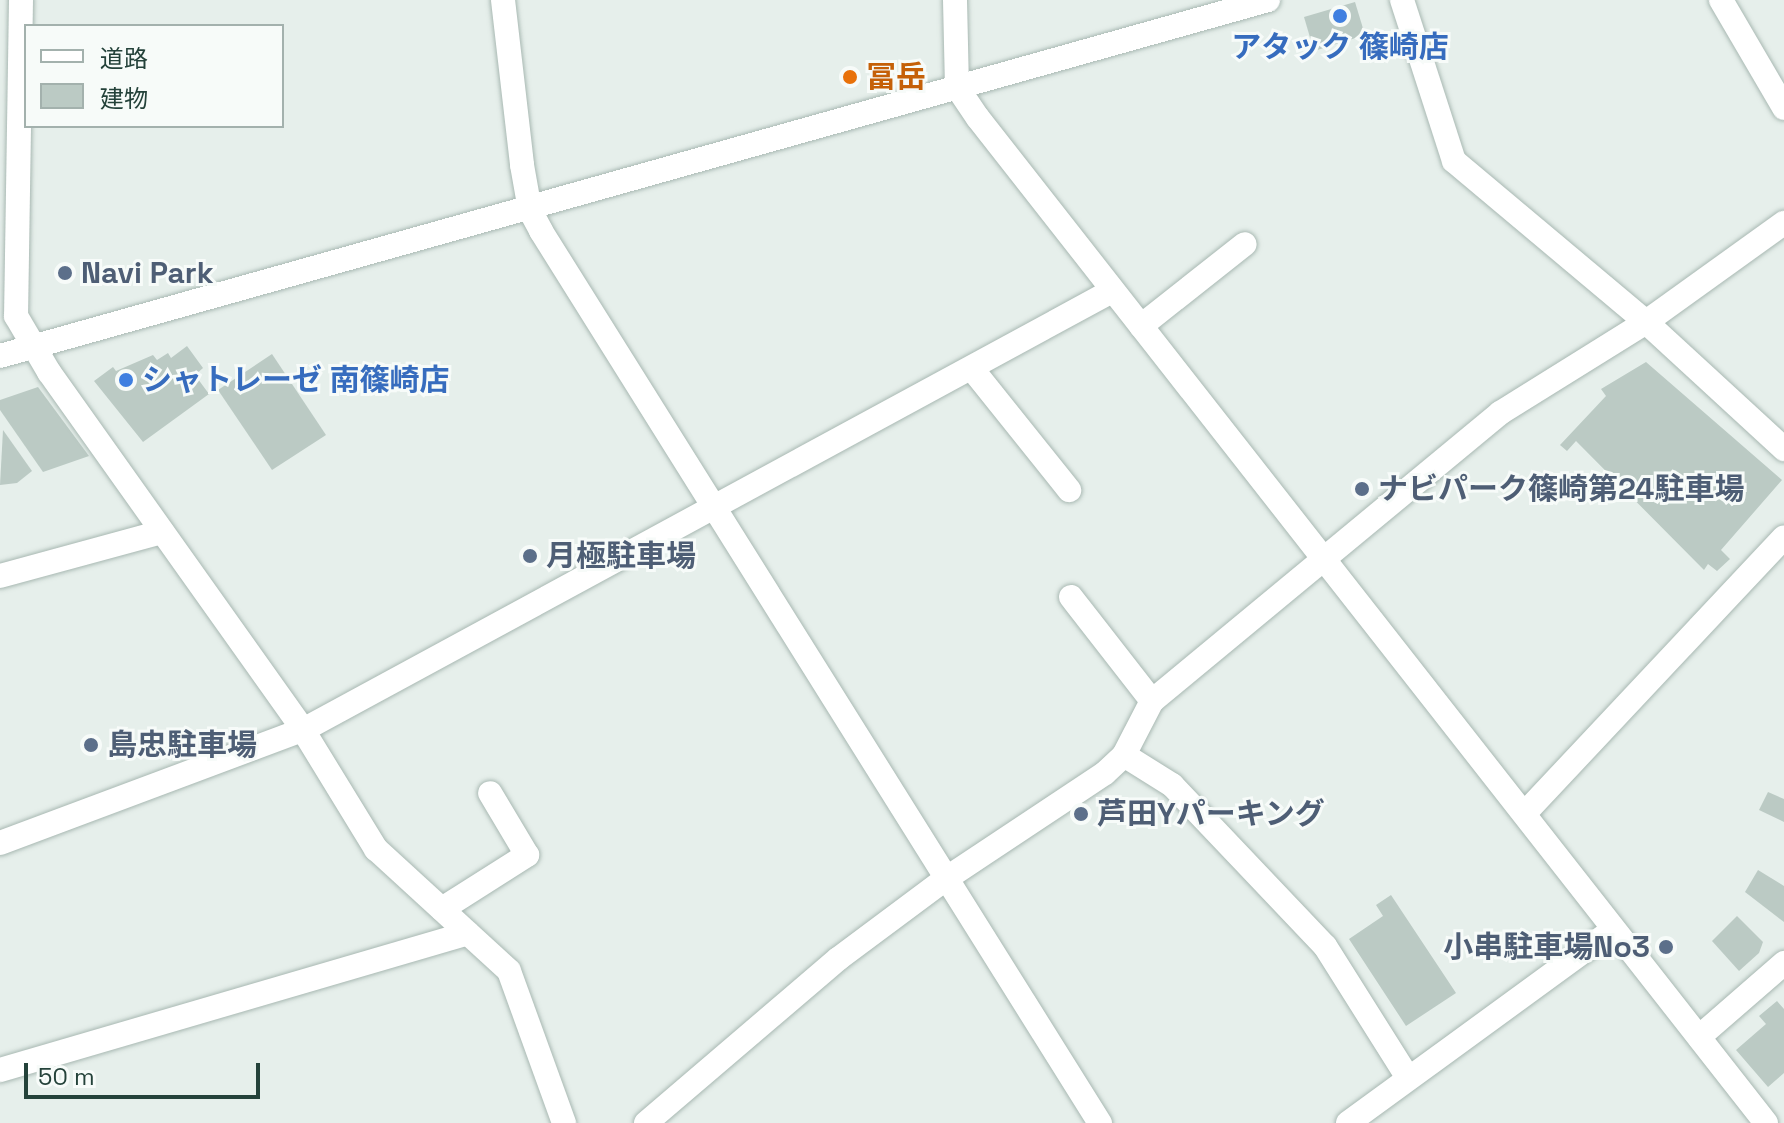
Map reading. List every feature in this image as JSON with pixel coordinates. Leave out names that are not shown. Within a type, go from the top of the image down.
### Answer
[{"type":"street","points":[[21,0],[16,316],[33,346],[303,730],[376,849],[509,971],[564,1123]]},
{"type":"street","points":[[503,0],[530,210],[711,510],[1100,1123]]},
{"type":"street","points":[[955,0],[957,87],[1324,563],[1525,813],[1766,1123]]},
{"type":"street","points":[[0,356],[530,210],[1268,0]]},
{"type":"street","points":[[1402,0],[1454,161],[1646,322],[1784,449]]},
{"type":"street","points":[[1721,0],[1784,108]]},
{"type":"street","points":[[646,1123],[838,959],[944,880],[1124,755],[1152,701],[1324,563],[1500,413],[1646,322],[1784,223]]},
{"type":"street","points":[[1141,326],[1245,244]]},
{"type":"street","points":[[0,843],[303,730],[973,370],[1112,291]]},
{"type":"street","points":[[973,370],[1069,490]]},
{"type":"street","points":[[0,576],[162,532]]},
{"type":"street","points":[[1525,813],[1784,537]]},
{"type":"street","points":[[1071,597],[1152,701]]},
{"type":"street","points":[[1124,755],[1172,785],[1325,946],[1408,1078]]},
{"type":"street","points":[[442,909],[527,855],[490,793]]},
{"type":"street","points":[[1348,1123],[1613,930]]},
{"type":"street","points":[[0,1070],[467,933]]},
{"type":"street","points":[[1699,1037],[1784,963]]},
{"type":"building","points":[[1355,2],[1365,35],[1314,51],[1304,17]]},
{"type":"building","points":[[187,346],[203,368],[195,375],[209,394],[143,442],[94,381],[113,367],[116,371],[153,355],[157,360],[168,353],[171,358]]},
{"type":"building","points":[[272,354],[326,435],[272,470],[218,390]]},
{"type":"building","points":[[1646,362],[1782,480],[1721,550],[1730,559],[1717,571],[1708,564],[1704,570],[1576,441],[1567,451],[1560,445],[1606,396],[1601,389]]},
{"type":"building","points":[[38,387],[89,456],[43,472],[0,410],[0,400]]},
{"type":"building","points":[[3,430],[32,471],[17,483],[0,485]]},
{"type":"building","points":[[1768,792],[1784,799],[1784,822],[1759,810]]},
{"type":"building","points":[[1758,870],[1784,886],[1784,922],[1745,892]]},
{"type":"building","points":[[1391,895],[1456,993],[1406,1026],[1349,939],[1383,916],[1376,905]]},
{"type":"building","points":[[1737,916],[1763,942],[1759,953],[1739,971],[1712,941]]},
{"type":"building","points":[[1777,1001],[1784,1009],[1784,1073],[1768,1087],[1736,1050],[1766,1024],[1759,1016]]},
{"type":"place","name":"アタック 篠崎店","points":[[1340,16]]},
{"type":"place","name":"冨岳","points":[[850,77]]},
{"type":"place","name":"Navi Park","points":[[65,273]]},
{"type":"place","name":"シャトレーゼ 南篠崎店","points":[[126,380]]},
{"type":"place","name":"ナビパーク篠崎第24駐車場","points":[[1362,489]]},
{"type":"place","name":"月極駐車場","points":[[530,556]]},
{"type":"place","name":"島忠駐車場","points":[[91,745]]},
{"type":"place","name":"芦田Yパーキング","points":[[1081,814]]},
{"type":"place","name":"小串駐車場No3","points":[[1666,947]]}]
